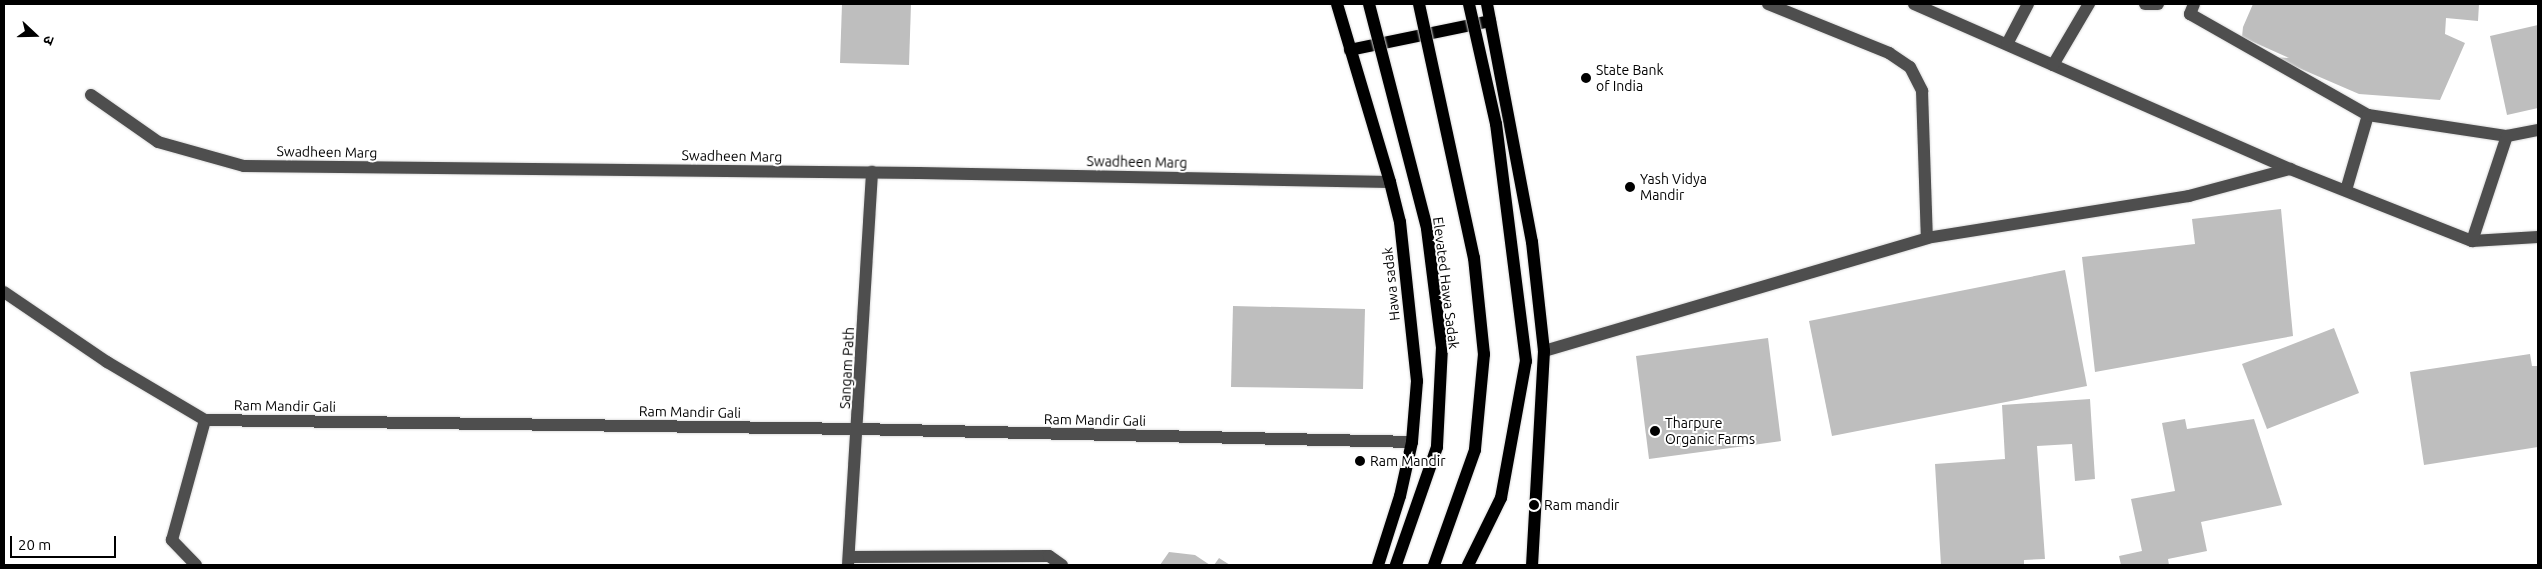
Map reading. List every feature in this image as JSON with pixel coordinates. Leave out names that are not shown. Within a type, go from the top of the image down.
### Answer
[{"type":"main road","name":"Hawa sadak","points":[[1337,4],[1400,222],[1417,381],[1412,442],[1400,496],[1378,565]]},
{"type":"main road","name":"Elevated Hawa Sadak","points":[[1370,4],[1427,229],[1442,347],[1437,447],[1396,565]]},
{"type":"main road","points":[[1419,4],[1474,258],[1484,354],[1475,450],[1434,565]]},
{"type":"main road","points":[[1468,565],[1501,498],[1526,362],[1496,124],[1469,4]]},
{"type":"main road","points":[[1486,4],[1532,242],[1544,351],[1532,565]]},
{"type":"main road","points":[[1350,50],[1490,21]]},
{"type":"street","points":[[1768,4],[1889,53],[1910,67],[1922,91],[1928,238]]},
{"type":"street","points":[[1914,4],[2290,169],[2472,242],[2538,237]]},
{"type":"street","points":[[2007,44],[2028,4]]},
{"type":"street","points":[[2053,65],[2089,4]]},
{"type":"street","points":[[2145,4],[2158,4]]},
{"type":"street","points":[[2194,4],[2190,14],[2368,115],[2507,136],[2538,130]]},
{"type":"street","name":"Swadheen Marg","points":[[91,95],[158,142],[244,166],[872,172],[1390,182]]},
{"type":"street","points":[[2346,190],[2368,115]]},
{"type":"street","points":[[2472,242],[2507,136]]},
{"type":"street","points":[[1544,351],[1928,238],[2189,196],[2290,169]]},
{"type":"street","name":"Sangam Path","points":[[848,561],[858,429],[872,172]]},
{"type":"street","name":"Ram Mandir Gali","points":[[4,292],[107,362],[205,420],[858,429],[1412,442]]},
{"type":"street","points":[[196,565],[172,540],[205,420]]},
{"type":"street","points":[[848,561],[1049,556],[1062,565]]},
{"type":"building","points":[[842,4],[911,4],[909,65],[840,63]]},
{"type":"building","points":[[2253,4],[2479,4],[2478,21],[2446,18],[2445,34],[2465,43],[2440,100],[2359,94],[2273,57],[2289,58],[2242,37],[2243,27]]},
{"type":"building","points":[[2538,25],[2538,108],[2507,115],[2490,36]]},
{"type":"building","points":[[2281,209],[2293,336],[2095,372],[2082,257],[2195,244],[2192,219]]},
{"type":"building","points":[[2065,270],[2087,386],[1832,436],[1809,321]]},
{"type":"building","points":[[1233,306],[1365,309],[1363,389],[1231,387]]},
{"type":"building","points":[[2334,328],[2359,393],[2267,429],[2242,364]]},
{"type":"building","points":[[1768,338],[1781,441],[1649,459],[1636,356]]},
{"type":"building","points":[[2530,354],[2532,366],[2538,366],[2538,447],[2424,465],[2410,372]]},
{"type":"building","points":[[2090,399],[2095,479],[2075,481],[2072,444],[2037,446],[2045,559],[2024,560],[2024,565],[1941,565],[1935,464],[2005,459],[2002,405]]},
{"type":"building","points":[[2185,419],[2187,429],[2254,419],[2282,505],[2201,522],[2207,551],[2168,559],[2169,565],[2121,565],[2119,556],[2142,551],[2131,499],[2175,491],[2162,423]]},
{"type":"building","points":[[1169,552],[1195,555],[1210,565],[1160,565]]},
{"type":"building","points":[[1219,558],[1230,565],[1214,565]]},
{"type":"place","name":"State Bank of India","points":[[1586,78]]},
{"type":"place","name":"Yash Vidya Mandir","points":[[1630,187]]},
{"type":"place","name":"Tharpure Organic Farms","points":[[1655,431]]},
{"type":"place","name":"Ram Mandir","points":[[1360,461]]},
{"type":"place","name":"Ram mandir","points":[[1534,505]]}]
